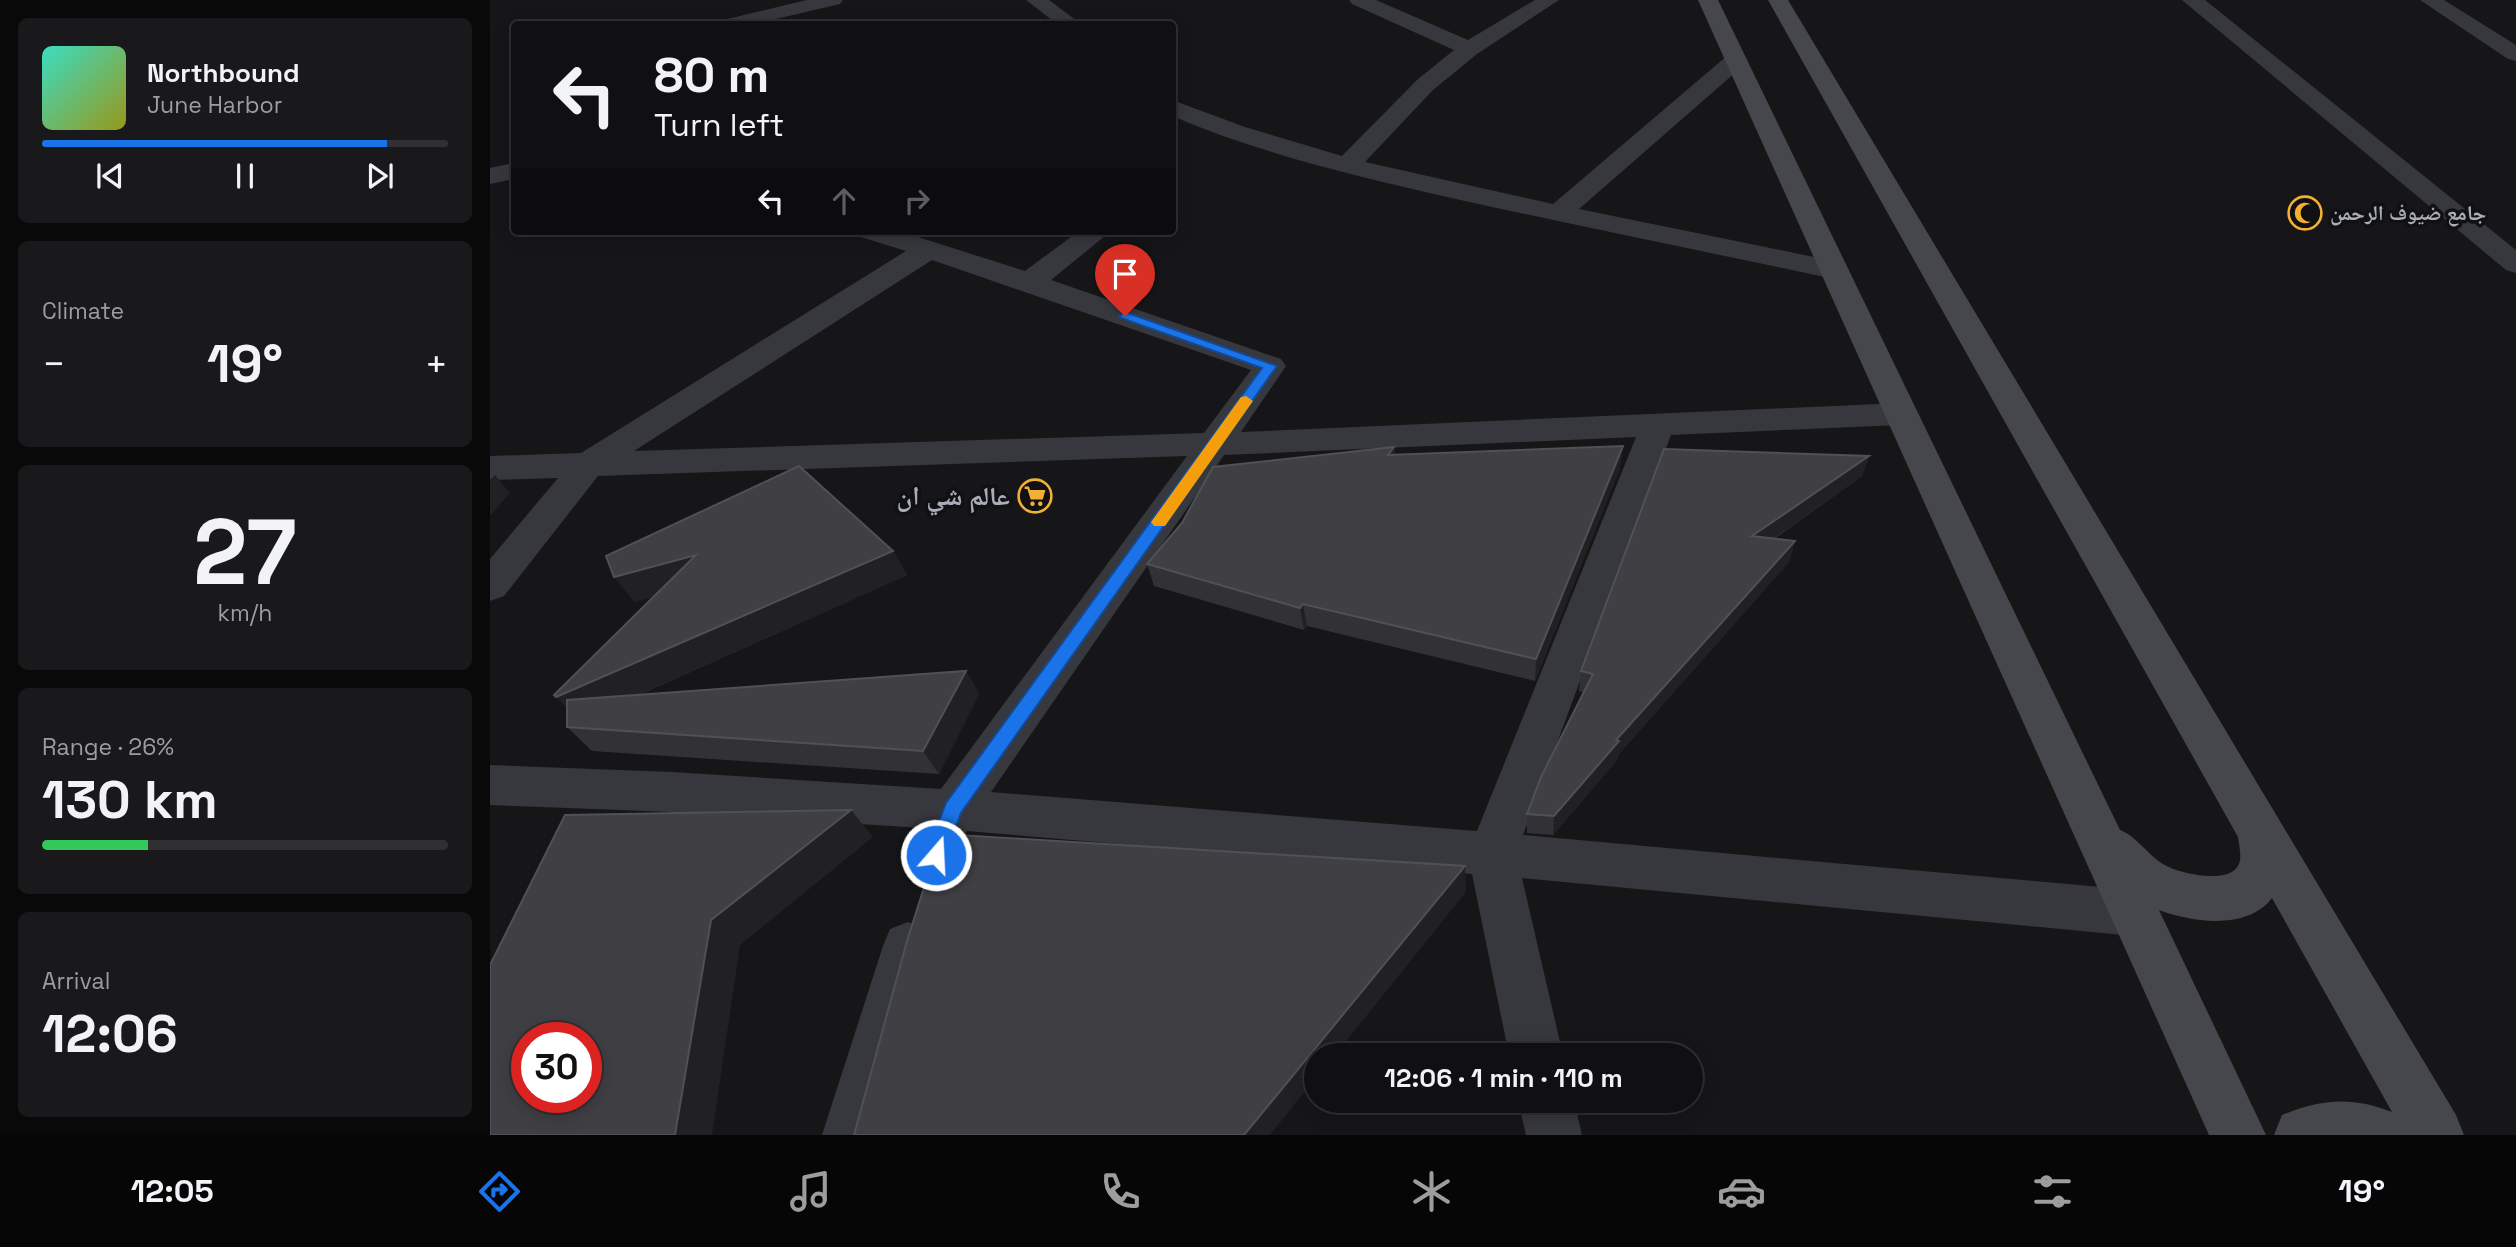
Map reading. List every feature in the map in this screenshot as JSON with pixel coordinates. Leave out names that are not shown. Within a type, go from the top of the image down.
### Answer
[{"type":"main road","points":[[1708,0],[2238,1135]]},
{"type":"main road","points":[[1778,0],[2436,1135]]},
{"type":"main road","points":[[2097,829],[2112,851],[2132,871],[2158,887],[2186,897],[2213,900],[2237,897],[2254,885],[2265,869],[2266,849],[2259,827]]},
{"type":"main road","points":[[2302,1135],[2328,1127],[2357,1128],[2379,1135]]},
{"type":"street","points":[[743,21],[833,0]]},
{"type":"street","points":[[1036,0],[1066,21]]},
{"type":"street","points":[[1359,0],[1469,49]]},
{"type":"street","points":[[1347,166],[1425,85],[1469,49],[1549,0]]},
{"type":"street","points":[[2192,0],[2516,264]]},
{"type":"street","points":[[2430,0],[2515,53]]},
{"type":"street","points":[[1559,213],[1736,60]]},
{"type":"street","points":[[1176,109],[1198,119],[1347,166],[1834,270]]},
{"type":"street","points":[[490,176],[511,172]]},
{"type":"street","points":[[850,1135],[926,885],[953,809],[1270,366],[1029,282],[883,235]]},
{"type":"street","points":[[1029,282],[1092,235]]},
{"type":"street","points":[[490,586],[588,465],[928,250]]},
{"type":"street","points":[[490,468],[1216,444],[1901,414]]},
{"type":"street","points":[[1533,1043],[1492,853],[1658,424]]},
{"type":"street","points":[[490,785],[596,788],[953,809],[1492,853],[2134,913]]},
{"type":"street","points":[[1549,1113],[1554,1135]]},
{"type":"building","points":[[1623,446],[1536,659],[1303,604],[1300,608],[1147,564],[1182,523],[1213,467],[1394,447],[1388,455]]},
{"type":"building","points":[[1664,449],[1869,456],[1752,536],[1795,541],[1616,740],[1619,741],[1554,816],[1527,814],[1541,777],[1593,674],[1581,671]]},
{"type":"building","points":[[799,466],[893,551],[556,697],[554,695],[696,555],[614,577],[606,556]]},
{"type":"building","points":[[966,671],[923,751],[567,727],[567,700]]},
{"type":"building","points":[[851,810],[711,920],[675,1135],[490,1135],[490,965],[565,815]]},
{"type":"building","points":[[941,834],[1465,866],[1320,1043],[1304,1043],[1304,1062],[1244,1135],[854,1135],[907,941]]},
{"type":"slow traffic","points":[[1159,522],[1246,401]]},
{"type":"place","name":"جامع ضيوف الرحمن","points":[[2305,213]]},
{"type":"place","name":"عالم شي ان","points":[[1035,496]]},
{"type":"route","points":[[936,855],[953,809],[1270,366],[1125,316]]}]
